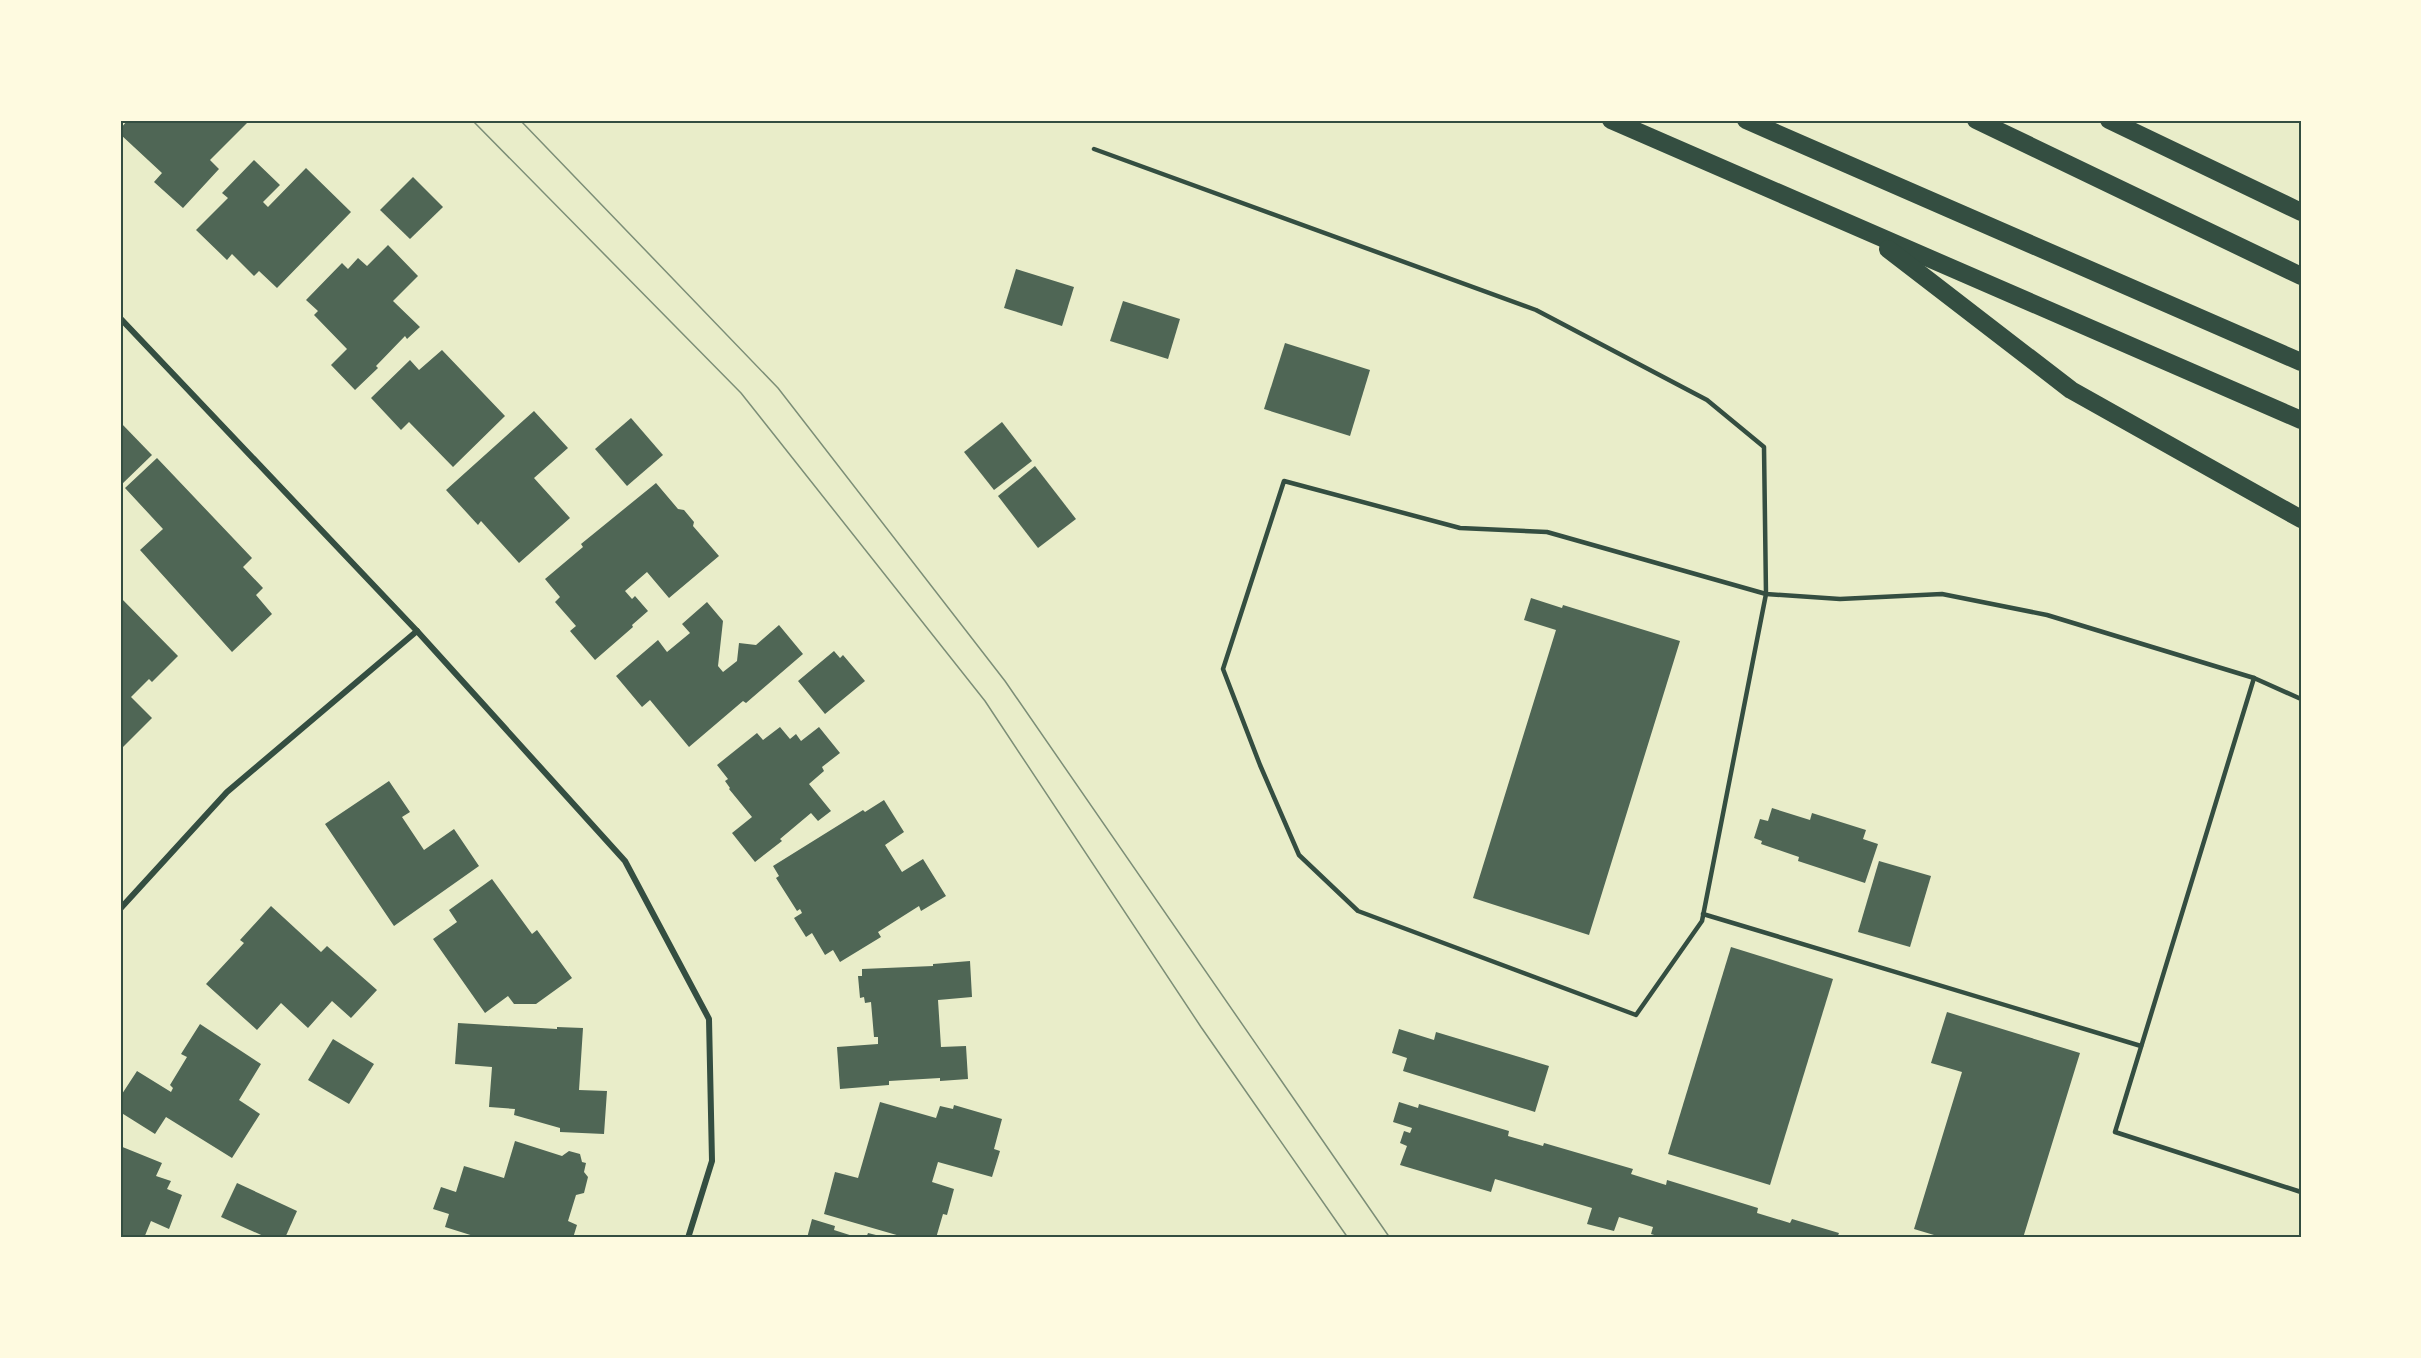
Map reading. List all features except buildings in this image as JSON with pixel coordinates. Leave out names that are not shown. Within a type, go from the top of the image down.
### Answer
[{"type":"highway","points":[[1611,120],[2301,420]]},
{"type":"highway","points":[[1746,120],[2301,362]]},
{"type":"highway","points":[[1976,120],[2301,276]]},
{"type":"highway","points":[[2109,120],[2301,212]]},
{"type":"highway","points":[[1865,232],[2071,390],[2301,519]]},
{"type":"street","points":[[120,318],[417,631],[625,861],[710,1019],[712,1161],[688,1238]]},
{"type":"street","points":[[120,909],[227,792],[417,631]]},
{"type":"lane","points":[[1094,149],[1536,310],[1707,400],[1764,447],[1766,594],[1702,921],[1636,1015],[1358,911],[1299,855],[1260,765],[1223,669],[1284,481],[1460,528],[1547,532],[1766,594],[1840,599],[1942,594],[2047,615],[2254,678],[2301,699]]},
{"type":"lane","points":[[2254,678],[2115,1132],[2301,1192]]},
{"type":"lane","points":[[1703,914],[2141,1046]]},
{"type":"tram line","points":[[472,120],[741,393],[985,701],[1201,1027],[1348,1238]]},
{"type":"tram line","points":[[520,120],[778,388],[1005,681],[1390,1238]]}]
